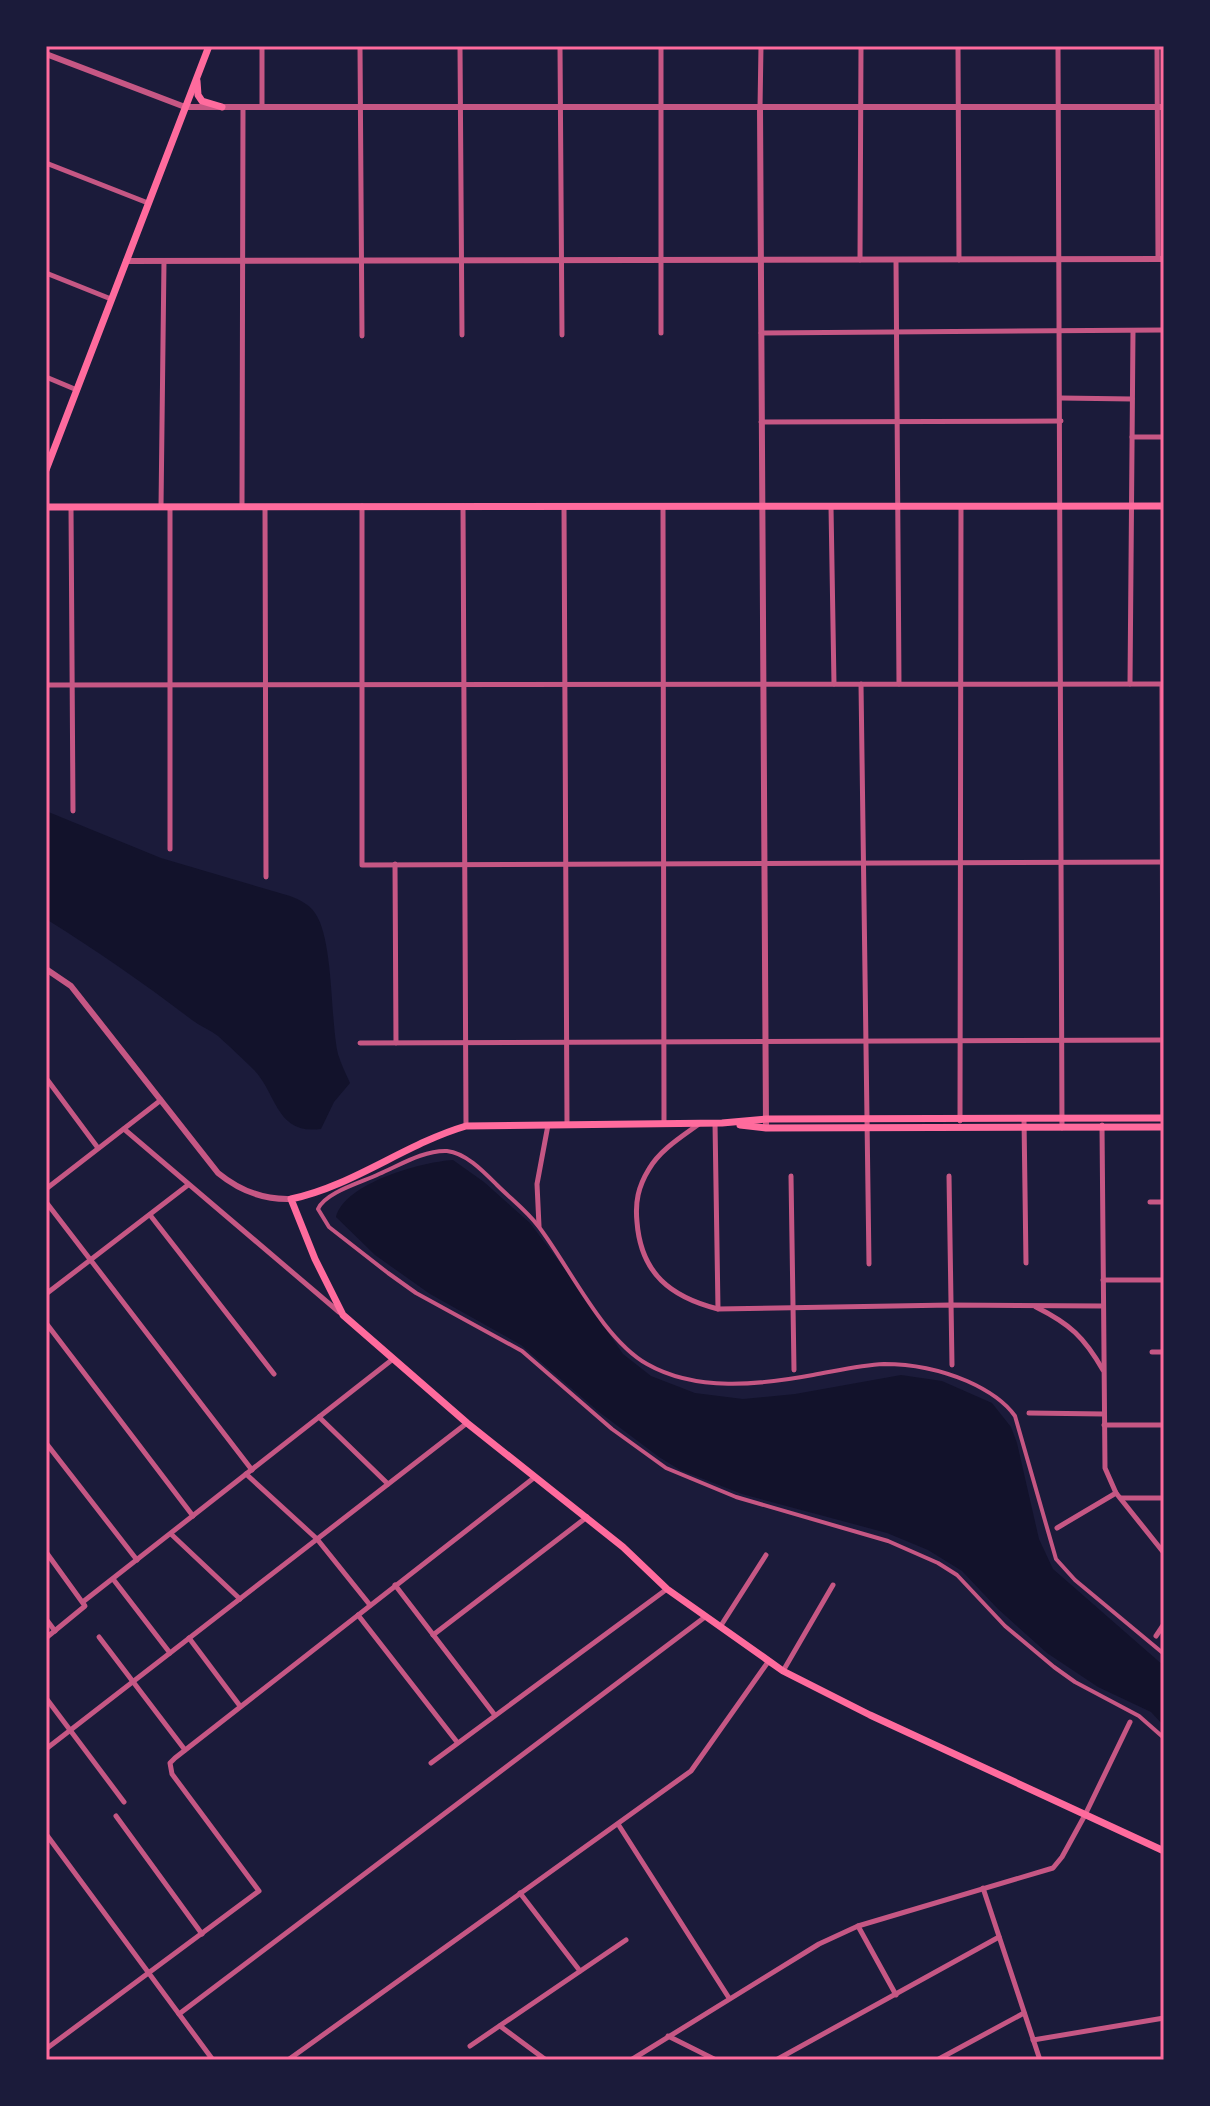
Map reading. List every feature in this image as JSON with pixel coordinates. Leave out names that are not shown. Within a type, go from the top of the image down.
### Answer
[{"type":"main road","points":[[46,470],[209,46]]},
{"type":"main road","points":[[198,72],[197,87],[202,101],[222,107]]},
{"type":"main road","points":[[46,507],[1164,506]]},
{"type":"main road","points":[[1163,1123],[466,1126],[435,1137],[322,1191],[291,1199],[315,1259],[343,1315],[467,1423],[587,1517],[667,1589],[783,1671],[1164,1851]]},
{"type":"street","points":[[262,46],[262,107]]},
{"type":"street","points":[[360,46],[362,336]]},
{"type":"street","points":[[460,46],[462,335]]},
{"type":"street","points":[[560,46],[562,335]]},
{"type":"street","points":[[661,46],[661,333]]},
{"type":"street","points":[[761,46],[766,1123]]},
{"type":"street","points":[[860,260],[861,46]]},
{"type":"street","points":[[958,46],[959,260]]},
{"type":"street","points":[[1058,46],[1062,1123]]},
{"type":"street","points":[[126,261],[1161,259],[1161,107],[1157,46]]},
{"type":"street","points":[[46,54],[185,107],[1161,107]]},
{"type":"street","points":[[242,507],[243,107]]},
{"type":"street","points":[[46,163],[148,203]]},
{"type":"street","points":[[896,260],[899,684]]},
{"type":"street","points":[[164,261],[170,849]]},
{"type":"street","points":[[46,273],[111,299]]},
{"type":"street","points":[[761,333],[1164,330]]},
{"type":"street","points":[[1130,684],[1133,331]]},
{"type":"street","points":[[46,377],[77,390]]},
{"type":"street","points":[[1061,398],[1132,399]]},
{"type":"street","points":[[761,422],[1061,421]]},
{"type":"street","points":[[1132,437],[1164,437]]},
{"type":"street","points":[[362,506],[362,865],[1163,862]]},
{"type":"street","points":[[463,506],[466,1126]]},
{"type":"street","points":[[564,506],[567,1125]]},
{"type":"street","points":[[663,506],[664,1124]]},
{"type":"street","points":[[831,506],[834,684]]},
{"type":"street","points":[[960,1123],[961,506]]},
{"type":"street","points":[[71,507],[73,811]]},
{"type":"street","points":[[265,507],[266,877]]},
{"type":"street","points":[[861,684],[869,1264]]},
{"type":"street","points":[[46,685],[1163,684],[1163,1123]]},
{"type":"street","points":[[395,864],[396,1043]]},
{"type":"street","points":[[46,969],[71,986],[205,1158],[229,1182],[253,1194],[291,1199]]},
{"type":"street","points":[[360,1043],[1163,1040]]},
{"type":"street","points":[[46,1078],[99,1148]]},
{"type":"street","points":[[46,1189],[161,1100]]},
{"type":"street","points":[[700,1123],[667,1147],[650,1166],[635,1202],[644,1258],[657,1277],[674,1292],[696,1303],[718,1309],[1103,1306]]},
{"type":"street","points":[[718,1123],[718,1309]]},
{"type":"street","points":[[1024,1123],[1026,1263]]},
{"type":"street","points":[[1102,1123],[1105,1468],[1119,1495],[1164,1553]]},
{"type":"street","points":[[539,1226],[537,1184],[548,1125]]},
{"type":"street","points":[[124,1129],[343,1315]]},
{"type":"street","points":[[1164,1654],[1075,1580],[1056,1559],[1019,1427],[1010,1408],[981,1387],[951,1375],[882,1364],[778,1381],[737,1384],[688,1379],[661,1371],[644,1362],[617,1340],[539,1226],[486,1174],[450,1151],[416,1157],[323,1200],[318,1209],[329,1227],[376,1264],[416,1293],[522,1351],[602,1421],[666,1468],[736,1497],[888,1541],[938,1563],[957,1575],[1005,1626],[1054,1667],[1075,1682],[1139,1716],[1164,1738]]},
{"type":"street","points":[[791,1176],[794,1370]]},
{"type":"street","points":[[949,1176],[952,1365]]},
{"type":"street","points":[[46,1294],[188,1185]]},
{"type":"street","points":[[46,1202],[249,1472],[317,1539],[370,1605]]},
{"type":"street","points":[[1150,1202],[1164,1202]]},
{"type":"street","points":[[150,1215],[274,1374]]},
{"type":"street","points":[[1103,1280],[1164,1280]]},
{"type":"street","points":[[1034,1306],[1074,1329],[1086,1342],[1103,1371]]},
{"type":"street","points":[[46,1323],[193,1516]]},
{"type":"street","points":[[1152,1352],[1164,1352]]},
{"type":"street","points":[[84,1601],[393,1359]]},
{"type":"street","points":[[1029,1413],[1104,1414]]},
{"type":"street","points":[[319,1417],[388,1484]]},
{"type":"street","points":[[46,1749],[467,1423]]},
{"type":"street","points":[[1104,1425],[1164,1425]]},
{"type":"street","points":[[46,1443],[137,1560]]},
{"type":"street","points":[[46,2049],[259,1891],[172,1774],[170,1763],[535,1477]]},
{"type":"street","points":[[1057,1528],[1119,1495],[1164,1498]]},
{"type":"street","points":[[433,1635],[587,1517]]},
{"type":"street","points":[[171,1533],[240,1599]]},
{"type":"street","points":[[46,1552],[84,1601],[83,1609],[46,1638]]},
{"type":"street","points":[[720,1628],[766,1555]]},
{"type":"street","points":[[113,1579],[170,1653]]},
{"type":"street","points":[[395,1585],[494,1714]]},
{"type":"street","points":[[783,1671],[833,1585]]},
{"type":"street","points":[[431,1763],[667,1589]]},
{"type":"street","points":[[358,1615],[457,1742]]},
{"type":"street","points":[[179,2014],[705,1617]]},
{"type":"street","points":[[46,1619],[55,1631]]},
{"type":"street","points":[[1156,1636],[1164,1624]]},
{"type":"street","points":[[99,1637],[185,1750]]},
{"type":"street","points":[[189,1638],[240,1706]]},
{"type":"street","points":[[288,2060],[691,1771],[768,1662]]},
{"type":"street","points":[[46,1698],[124,1802]]},
{"type":"street","points":[[631,2060],[819,1944],[858,1926],[1053,1868],[1085,1815],[1130,1722]]},
{"type":"street","points":[[116,1816],[202,1934]]},
{"type":"street","points":[[618,1824],[729,1998]]},
{"type":"street","points":[[46,1834],[213,2060]]},
{"type":"street","points":[[983,1888],[1040,2060]]},
{"type":"street","points":[[520,1893],[580,1971]]},
{"type":"street","points":[[858,1926],[896,1995]]},
{"type":"street","points":[[776,2060],[999,1937]]},
{"type":"street","points":[[470,2046],[626,1940]]},
{"type":"street","points":[[937,2060],[1024,2013]]},
{"type":"street","points":[[1033,2040],[1164,2018]]},
{"type":"street","points":[[500,2026],[546,2060]]},
{"type":"street","points":[[668,2036],[716,2060]]},
{"type":"shaded area","points":[[46,811],[161,858],[290,896],[313,910],[321,925],[329,960],[338,1054],[350,1083],[334,1102],[321,1129],[295,1126],[279,1111],[254,1070],[218,1036],[46,919]]},
{"type":"shaded area","points":[[453,1160],[484,1182],[530,1223],[623,1354],[651,1376],[695,1393],[743,1399],[795,1394],[901,1375],[942,1381],[992,1403],[1011,1427],[1017,1443],[1039,1539],[1053,1569],[1164,1666],[1164,1726],[1151,1712],[1098,1687],[1047,1653],[962,1571],[928,1550],[887,1533],[742,1494],[680,1470],[599,1412],[521,1345],[430,1294],[375,1255],[336,1217],[342,1205],[354,1194],[386,1176]]}]
